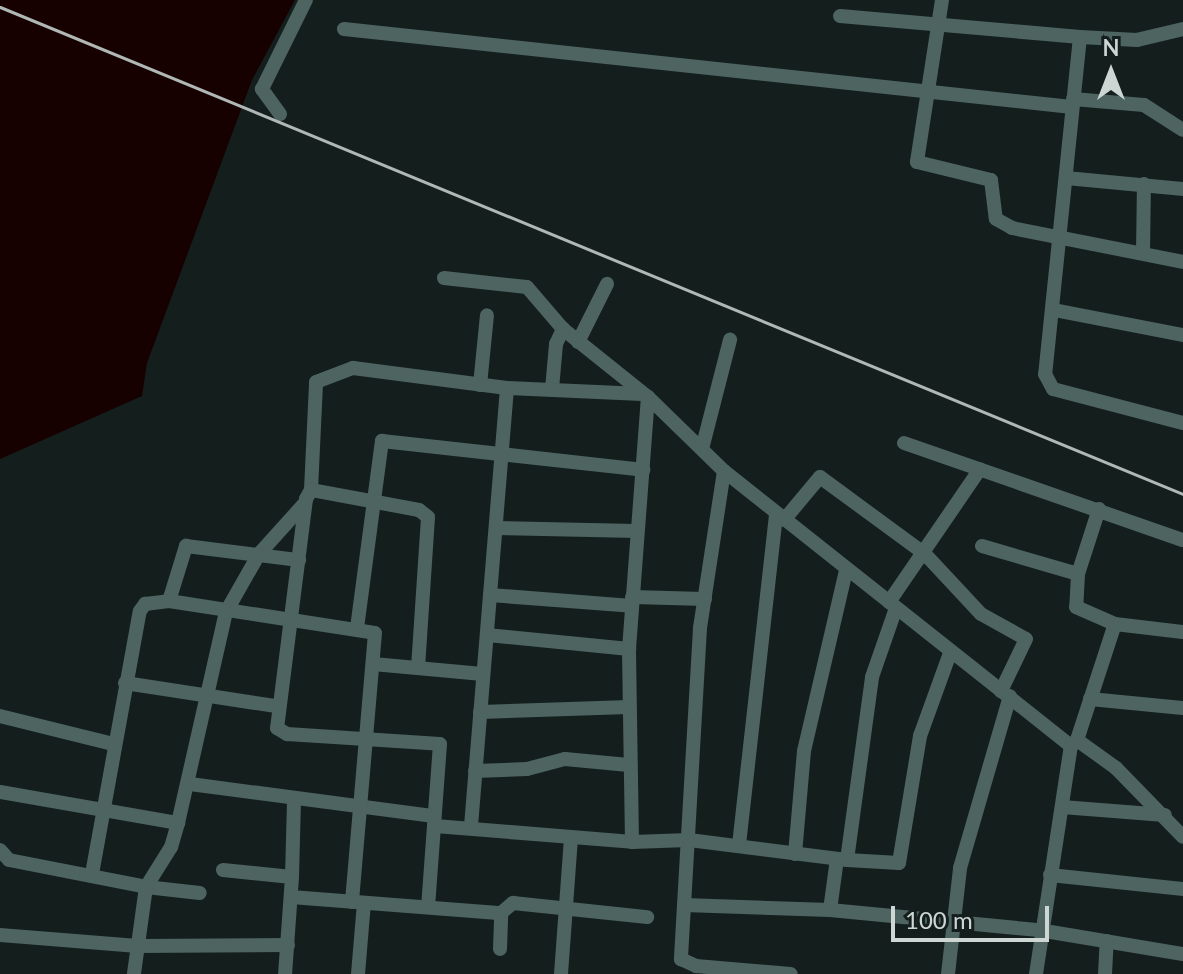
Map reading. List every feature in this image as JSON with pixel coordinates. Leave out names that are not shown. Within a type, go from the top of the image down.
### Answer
[{"type":"street","points":[[280,114],[262,89],[306,0]]},
{"type":"street","points":[[942,0],[925,94],[917,162],[985,176],[993,186],[992,211],[1001,224],[1183,262]]},
{"type":"street","points":[[840,16],[1137,40],[1183,29]]},
{"type":"street","points":[[344,29],[925,94],[1150,106],[1183,130]]},
{"type":"street","points":[[1080,37],[1062,237],[1045,374],[1053,389],[1183,423]]},
{"type":"street","points":[[1066,178],[1183,189]]},
{"type":"street","points":[[1143,253],[1144,184]]},
{"type":"street","points":[[444,278],[527,287],[563,329],[645,395],[724,471],[950,653],[1074,743],[1116,768],[1165,815],[1183,837]]},
{"type":"street","points":[[578,342],[607,284]]},
{"type":"street","points":[[1054,310],[1183,335]]},
{"type":"street","points":[[480,385],[487,315]]},
{"type":"street","points":[[552,389],[556,344],[563,329]]},
{"type":"street","points":[[702,449],[730,340]]},
{"type":"street","points":[[428,907],[440,744],[281,732],[276,706],[308,497],[316,382],[353,368],[507,388],[645,395]]},
{"type":"street","points":[[471,826],[507,388]]},
{"type":"street","points":[[632,842],[629,649],[643,470],[645,395]]},
{"type":"street","points":[[357,628],[382,441],[643,470]]},
{"type":"street","points":[[904,443],[1183,540]]},
{"type":"street","points":[[830,910],[842,859],[872,677],[892,605],[980,469]]},
{"type":"street","points":[[724,471],[705,599],[684,905],[684,962],[791,974]]},
{"type":"street","points":[[739,845],[780,517],[820,477],[925,554],[981,614],[1026,639],[1006,694],[970,823],[948,974]]},
{"type":"street","points":[[308,497],[372,502],[419,510],[428,517],[418,668]]},
{"type":"street","points":[[134,974],[146,887],[171,847],[190,784],[226,612],[259,554],[308,497]]},
{"type":"street","points":[[1099,509],[1078,574],[1076,607],[1115,624],[1183,632]]},
{"type":"street","points":[[496,528],[636,531]]},
{"type":"street","points":[[169,601],[186,546],[299,560]]},
{"type":"street","points":[[982,546],[1078,574]]},
{"type":"street","points":[[795,854],[804,751],[846,571]]},
{"type":"street","points":[[490,595],[632,602],[705,599]]},
{"type":"street","points":[[92,874],[113,744],[140,611],[145,604],[169,601],[375,633],[362,809],[358,974],[376,974]]},
{"type":"street","points":[[1036,974],[1039,930],[1074,743],[1115,624]]},
{"type":"street","points":[[487,635],[629,649]]},
{"type":"street","points":[[190,784],[471,826],[632,842],[689,840],[899,863],[920,736],[950,653]]},
{"type":"street","points":[[373,664],[483,674]]},
{"type":"street","points":[[125,683],[276,706]]},
{"type":"street","points":[[1090,699],[1183,708]]},
{"type":"street","points":[[480,712],[629,707]]},
{"type":"street","points":[[3,718],[113,744]]},
{"type":"street","points":[[475,771],[527,769],[565,759],[629,765]]},
{"type":"street","points":[[0,792],[178,823]]},
{"type":"street","points":[[285,974],[294,799]]},
{"type":"street","points":[[1062,807],[1165,815]]},
{"type":"street","points":[[561,974],[571,837]]},
{"type":"street","points":[[0,850],[9,860],[146,887],[200,893]]},
{"type":"street","points":[[223,870],[292,877]]},
{"type":"street","points":[[1050,875],[1183,889]]},
{"type":"street","points":[[291,897],[501,913],[513,903],[567,906],[647,917]]},
{"type":"street","points":[[684,905],[830,910],[1039,930],[1182,950]]},
{"type":"street","points":[[500,949],[501,913]]},
{"type":"street","points":[[0,935],[138,946],[288,945]]},
{"type":"street","points":[[1105,974],[1107,941]]},
{"type":"shaded area","points":[[0,0],[295,0],[252,80],[147,363],[142,396],[0,459]]},
{"type":"railway","points":[[0,7],[1183,494]]}]
